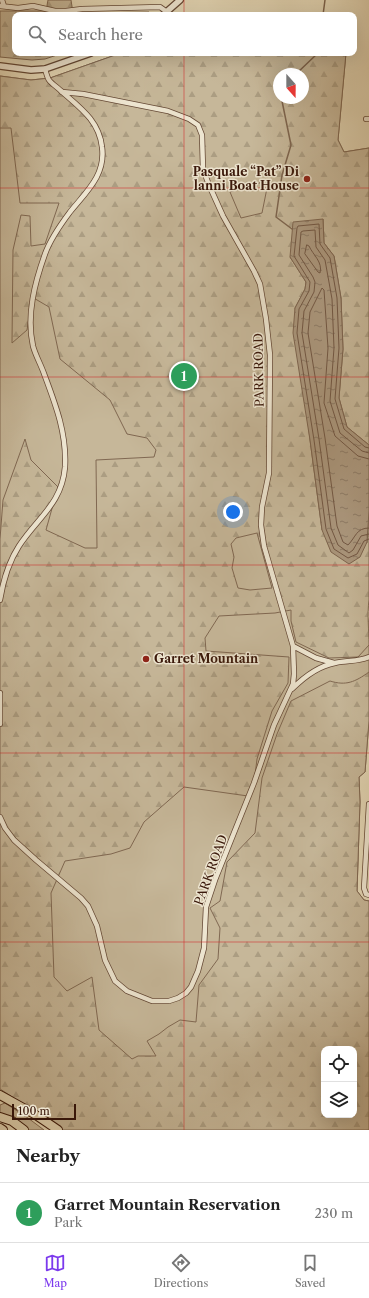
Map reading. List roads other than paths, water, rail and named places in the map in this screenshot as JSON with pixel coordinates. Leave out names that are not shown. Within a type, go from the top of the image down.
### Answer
[{"type":"highway","points":[[3,1097],[24,1110],[48,1130]]},
{"type":"highway","points":[[3,1097],[36,1115],[58,1130]]},
{"type":"highway","points":[[0,1117],[9,1119],[24,1130]]},
{"type":"street","points":[[2,0],[2,6],[18,8],[33,6],[66,12],[82,9],[160,7],[164,12]]},
{"type":"street","points":[[166,12],[180,0]]},
{"type":"street","points":[[0,66],[32,70],[45,69],[82,56]]},
{"type":"street","points":[[0,600],[4,579],[18,547],[51,506],[63,483],[66,450],[64,435],[55,404],[33,346],[31,326],[35,284],[46,252],[69,214],[97,178],[100,169],[102,151],[101,138],[94,122],[49,80],[45,69]]},
{"type":"street","name":"PARK ROAD","points":[[0,818],[14,840],[81,898],[88,906],[97,926],[105,960],[115,981],[127,992],[152,1001],[169,1001],[178,998],[186,993],[191,987],[198,971],[204,948],[206,908],[215,880],[254,782],[274,725],[293,684],[294,674],[293,646],[264,546],[260,526],[262,507],[269,473],[270,355],[266,319],[260,284],[223,216],[203,169],[202,135],[198,125],[189,119],[168,111],[76,93],[62,92]]},
{"type":"street","points":[[76,93],[73,98],[76,104]]},
{"type":"street","name":"PARK ROAD","points":[[293,646],[316,658],[334,663]]},
{"type":"street","name":"PARK ROAD","points":[[289,691],[308,675],[321,668],[334,663],[357,661],[369,657]]},
{"type":"street","points":[[0,693],[0,724]]},
{"type":"street","points":[[368,895],[364,888],[367,867],[369,804]]},
{"type":"water","points":[[323,219],[324,243],[334,256],[341,298],[343,349],[339,398],[347,427],[369,445],[369,511],[367,542],[360,557],[349,564],[331,552],[322,530],[310,440],[293,333],[295,308],[305,289],[306,282],[290,257],[293,222]]},
{"type":"waterway","points":[[323,12],[325,0]]},
{"type":"waterway","points":[[302,68],[315,56]]},
{"type":"waterway","points":[[283,104],[291,145],[282,175],[276,217],[292,229]]},
{"type":"place","name":"Pasquale “Pat” Di lanni Boat House","points":[[307,179]]},
{"type":"place","name":"Garret Mountain Reservation","points":[[184,376]]},
{"type":"place","name":"Garret Mountain","points":[[146,659]]}]
